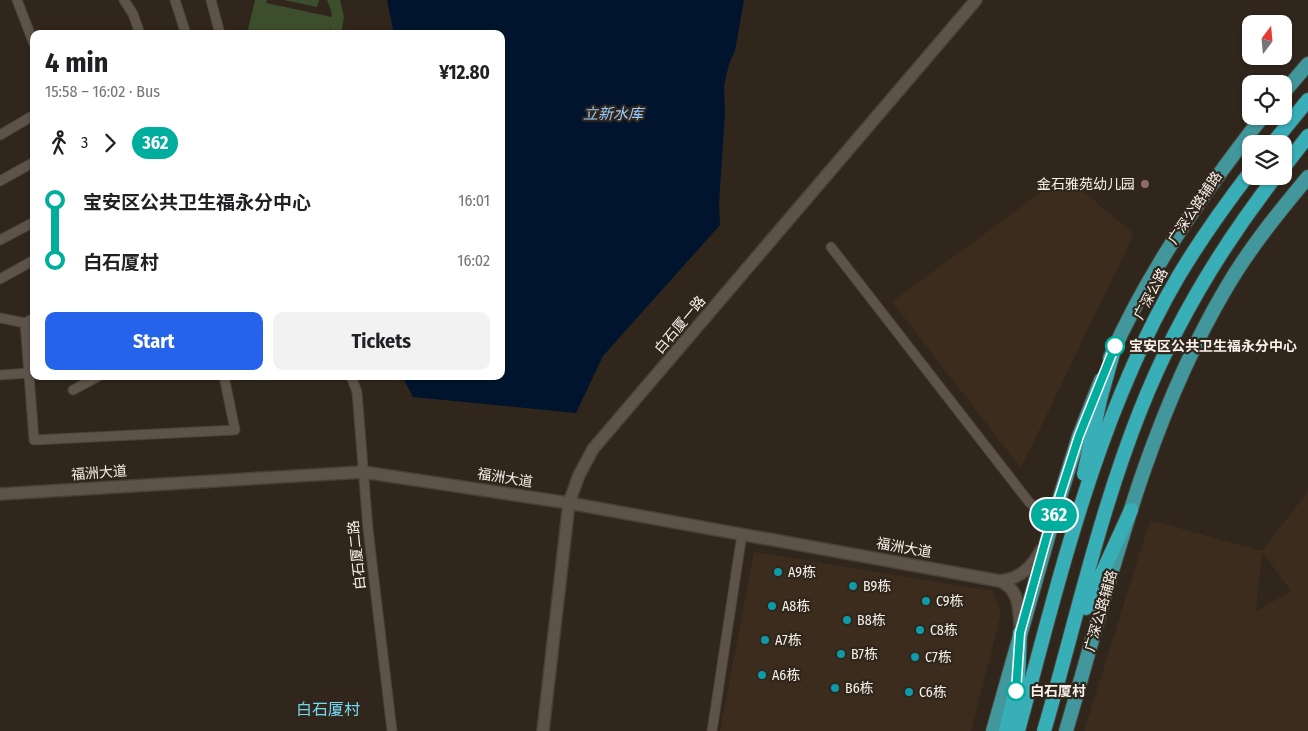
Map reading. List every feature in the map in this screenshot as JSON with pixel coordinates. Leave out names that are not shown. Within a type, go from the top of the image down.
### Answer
[{"type":"highway","points":[[1279,135],[1308,100]]},
{"type":"highway","points":[[1292,157],[1308,136]]},
{"type":"highway","name":"广深公路","points":[[1018,731],[1070,540],[1090,476],[1113,414],[1156,318],[1178,277],[1207,231],[1242,183]]},
{"type":"highway","points":[[1044,731],[1110,499],[1140,411],[1155,375],[1191,303],[1270,185]]},
{"type":"highway","points":[[1070,540],[1094,425],[1115,346]]},
{"type":"highway","points":[[1069,645],[1131,510]]},
{"type":"highway","points":[[1006,731],[1018,681],[1020,633]]},
{"type":"main road","points":[[1292,83],[1308,64]]},
{"type":"main road","name":"广深公路辅路","points":[[993,731],[1046,539],[1079,436],[1115,346],[1140,296],[1174,237],[1218,174],[1256,125]]},
{"type":"main road","name":"广深公路辅路","points":[[1066,731],[1131,510],[1168,405],[1187,362],[1225,290],[1250,251],[1308,177]]},
{"type":"street","points":[[17,0],[30,34]]},
{"type":"street","points":[[124,0],[134,14],[139,30]]},
{"type":"street","points":[[175,0],[185,30]]},
{"type":"street","points":[[211,0],[219,30]]},
{"type":"street","name":"白石厦一路","points":[[543,731],[569,503],[579,475],[593,449],[976,0]]},
{"type":"street","points":[[0,135],[30,117]]},
{"type":"street","points":[[0,181],[30,164]]},
{"type":"street","points":[[0,240],[30,224]]},
{"type":"street","points":[[831,247],[1029,502],[1041,512],[1054,516]]},
{"type":"street","points":[[0,279],[30,262]]},
{"type":"street","points":[[0,318],[25,323],[30,320]]},
{"type":"street","points":[[25,323],[30,364]]},
{"type":"street","points":[[0,375],[30,372]]},
{"type":"street","points":[[31,380],[34,440],[235,430],[225,380]]},
{"type":"street","points":[[73,390],[92,380]]},
{"type":"street","name":"白石厦二路","points":[[352,380],[357,392],[368,529],[392,731]]},
{"type":"street","name":"福洲大道","points":[[0,494],[363,472],[569,503],[1000,581]]},
{"type":"street","points":[[712,731],[742,534]]},
{"type":"street","points":[[1000,581],[1015,578],[1030,567],[1036,560],[1046,539]]},
{"type":"street","points":[[1000,581],[1007,584],[1016,596],[1019,606],[1020,633]]},
{"type":"shaded area","points":[[1064,175],[1134,234],[1021,468],[892,302]]},
{"type":"shaded area","points":[[1308,491],[1308,731],[1084,731],[1150,520],[1262,551]],"holes":[[[1262,552],[1291,591],[1256,611]]]},
{"type":"shaded area","points":[[754,552],[993,591],[1001,614],[971,731],[720,731]]},
{"type":"green space","points":[[255,0],[267,0],[266,3],[332,17],[327,0],[340,0],[344,17],[342,30],[330,30],[331,24],[330,30],[248,30]]},
{"type":"green space","points":[[284,0],[319,0],[317,7]]},
{"type":"water","name":"立新水库","points":[[387,0],[744,0],[735,51],[729,64],[724,86],[725,113],[719,204],[720,225],[603,356],[576,413],[413,397],[404,380],[505,380],[505,30],[393,30]]},
{"type":"bus line","name":"362","points":[[1016,691],[1020,633],[1046,539],[1079,436],[1098,384],[1115,346]]},
{"type":"place","name":"金石雅苑幼儿园","points":[[1145,184]]},
{"type":"place","name":"宝安区公共卫生福永分中心","points":[[1115,346]]},
{"type":"place","name":"A9栋","points":[[778,572]]},
{"type":"place","name":"B9栋","points":[[853,586]]},
{"type":"place","name":"C9栋","points":[[926,601]]},
{"type":"place","name":"A8栋","points":[[772,606]]},
{"type":"place","name":"B8栋","points":[[847,620]]},
{"type":"place","name":"C8栋","points":[[920,630]]},
{"type":"place","name":"A7栋","points":[[765,640]]},
{"type":"place","name":"B7栋","points":[[841,654]]},
{"type":"place","name":"C7栋","points":[[915,657]]},
{"type":"place","name":"A6栋","points":[[762,675]]},
{"type":"place","name":"B6栋","points":[[835,688]]},
{"type":"place","name":"白石厦村","points":[[1016,691]]},
{"type":"place","name":"C6栋","points":[[909,692]]},
{"type":"district","name":"白石厦村","points":[[328,709]]}]
